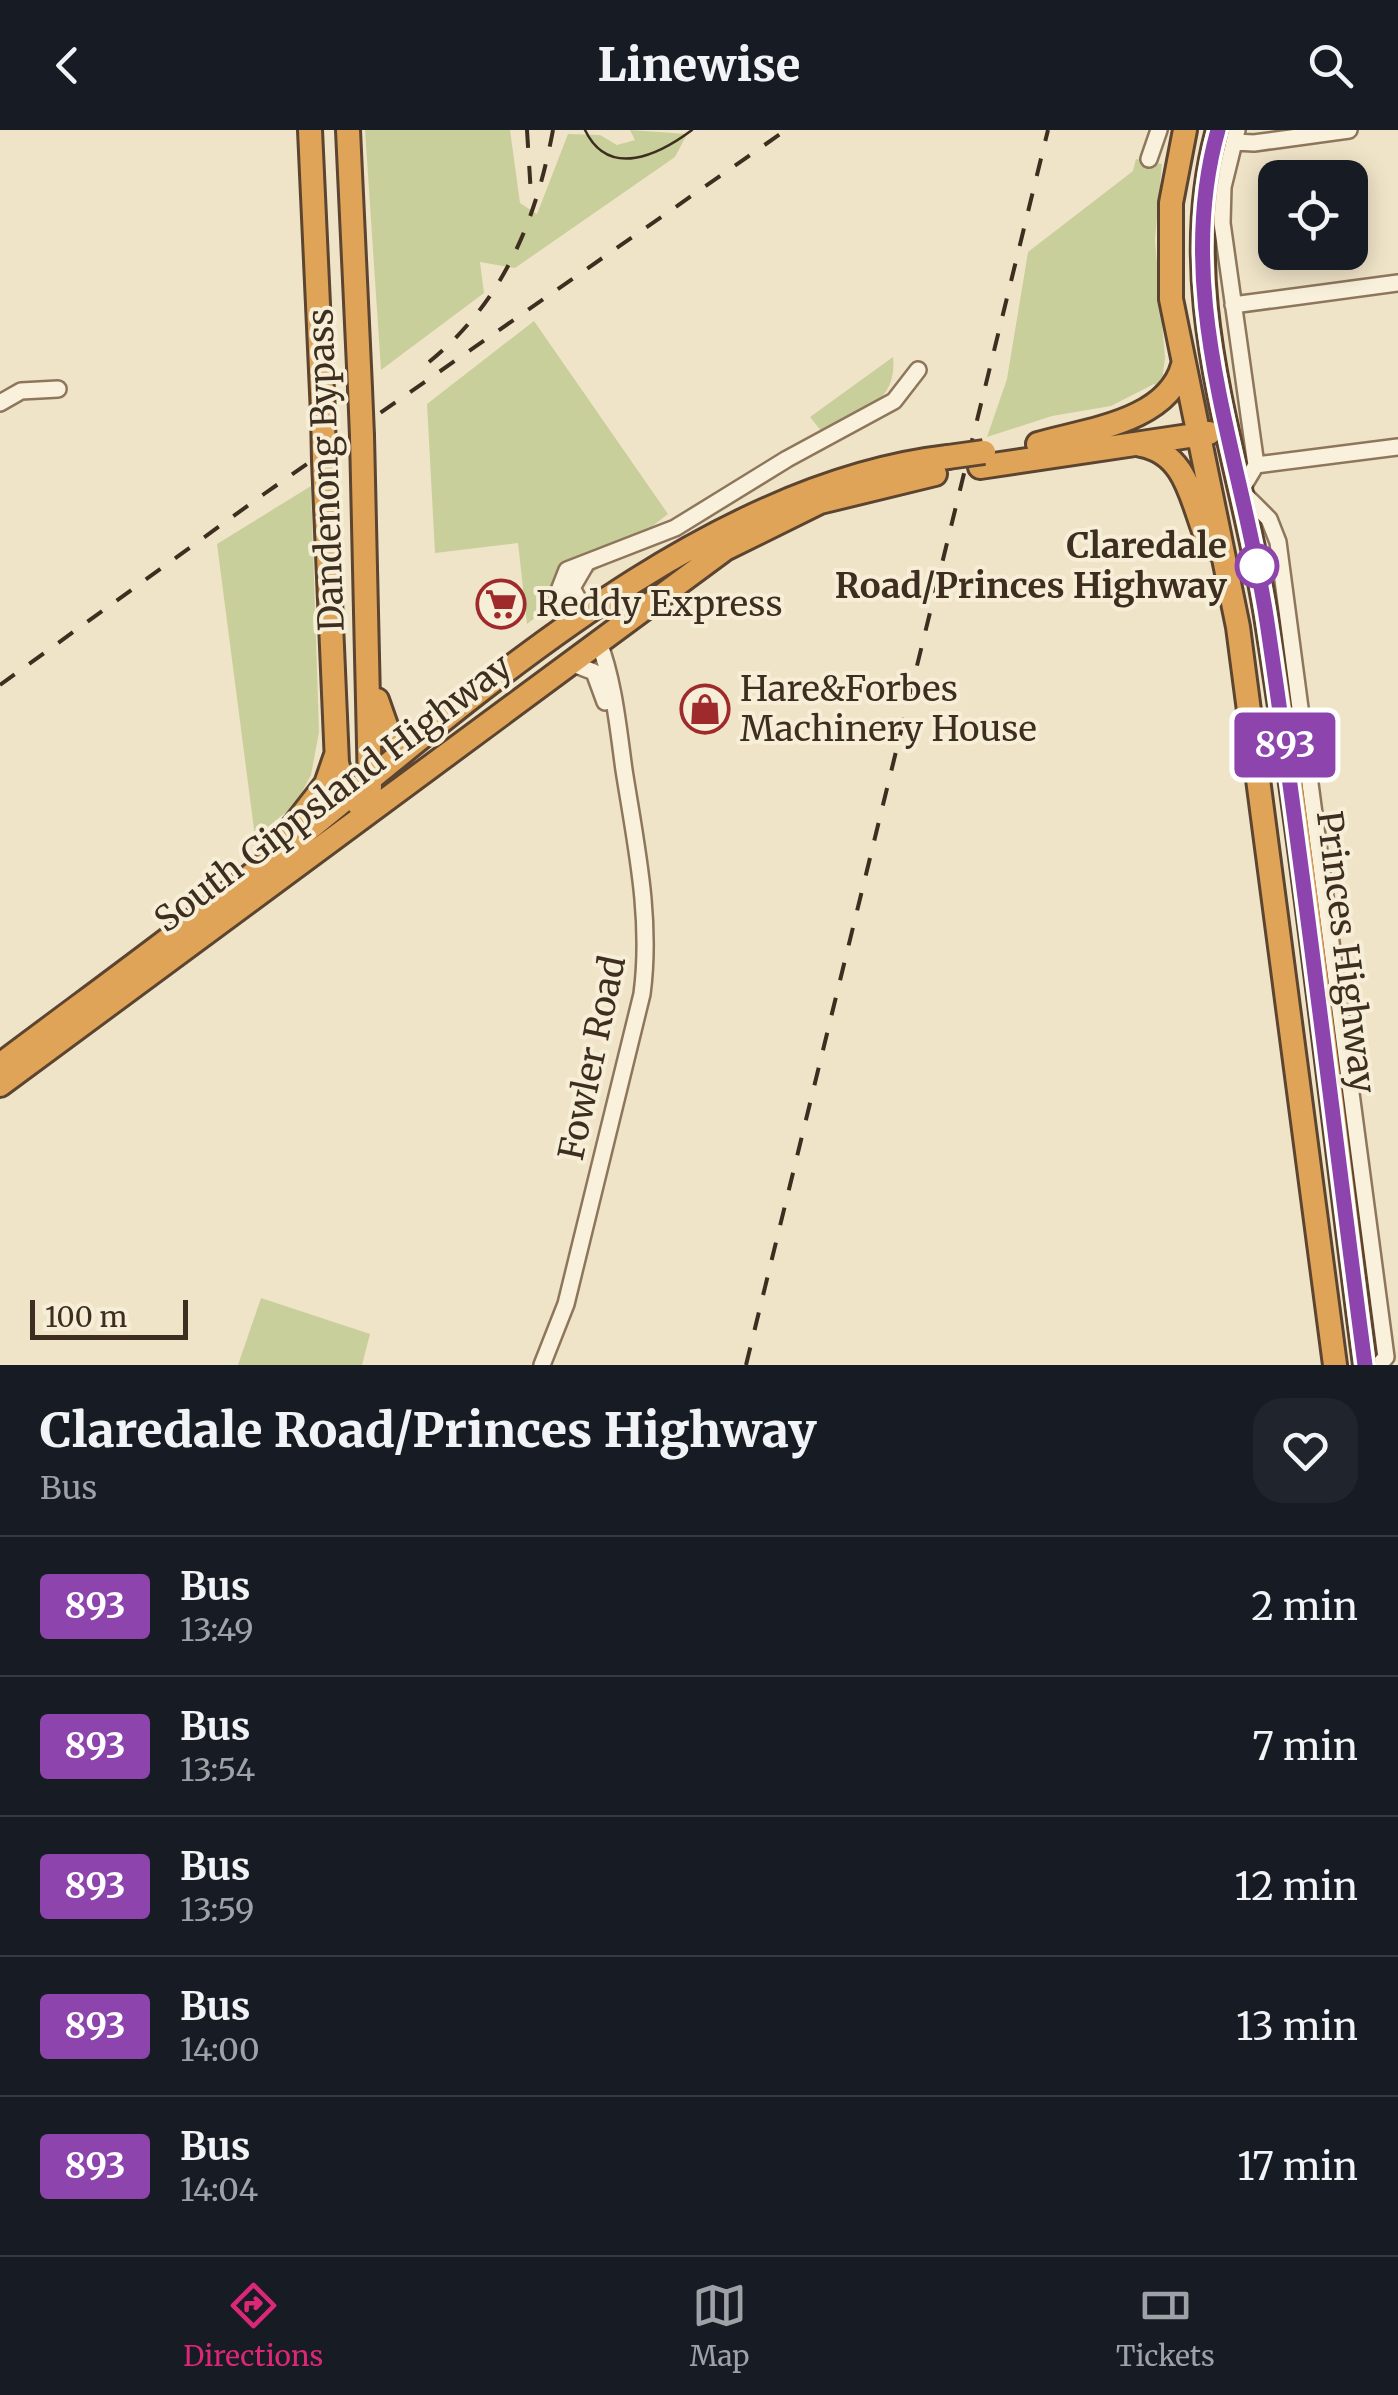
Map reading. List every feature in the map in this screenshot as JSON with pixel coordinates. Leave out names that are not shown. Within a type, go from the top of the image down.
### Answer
[{"type":"highway","name":"Dandenong Bypass","points":[[310,130],[336,753],[339,774],[364,799]]},
{"type":"highway","name":"Dandenong Bypass","points":[[348,130],[362,436],[364,799]]},
{"type":"highway","name":"Princes Highway","points":[[1185,130],[1172,192],[1171,298],[1231,587],[1335,1365]]},
{"type":"highway","name":"Princes Highway","points":[[1230,134],[1204,201],[1201,271],[1225,423],[1255,557],[1285,746],[1312,967],[1328,1008],[1365,1365]]},
{"type":"highway","points":[[1038,444],[1142,412],[1173,388],[1182,364]]},
{"type":"highway","name":"South Gippsland Highway","points":[[982,460],[1038,444],[1225,423]]},
{"type":"highway","name":"South Gippsland Highway","points":[[0,1065],[143,968],[364,799],[420,738],[578,621],[782,500],[868,470],[1140,445],[1196,428]]},
{"type":"highway","points":[[1140,445],[1162,451],[1179,467],[1231,587]]},
{"type":"highway","name":"South Gippsland Highway","points":[[0,1085],[254,874],[760,528],[834,497],[946,465]]},
{"type":"highway","points":[[1255,557],[1257,618],[1277,776],[1275,792],[1260,803]]},
{"type":"highway","points":[[578,621],[598,640]]},
{"type":"highway","points":[[366,648],[384,728],[397,742],[420,738]]},
{"type":"highway","points":[[254,874],[326,784],[336,753]]},
{"type":"highway","points":[[1260,803],[1273,808],[1282,826],[1299,935],[1312,967]]},
{"type":"highway","points":[[1288,1015],[1328,1008]]},
{"type":"street","points":[[1150,158],[1159,130]]},
{"type":"street","points":[[1241,490],[1256,465],[1222,216],[1230,134],[1350,130]]},
{"type":"street","points":[[1234,305],[1398,283]]},
{"type":"street","points":[[578,621],[560,610],[560,579],[567,570],[666,534],[787,459],[886,406],[904,391],[918,370]]},
{"type":"street","points":[[0,402],[22,391],[58,389]]},
{"type":"street","points":[[1256,465],[1398,447]]},
{"type":"street","name":"Princes Highway","points":[[1241,490],[1269,519],[1276,536],[1307,767],[1328,1008],[1386,1358],[1379,1365]]},
{"type":"street","name":"Fowler Road","points":[[542,1365],[566,1304],[644,975],[647,916],[610,678],[598,640]]},
{"type":"street","points":[[568,662],[585,666],[597,677],[622,753]]},
{"type":"street","points":[[1285,746],[1307,767]]},
{"type":"green space","points":[[365,130],[510,130],[520,203],[537,214],[568,134],[600,135],[617,145],[635,140],[630,130],[687,134],[675,157],[515,268],[480,262],[484,293],[381,370]]},
{"type":"green space","points":[[1136,159],[1162,164],[1155,240],[1165,358],[1161,389],[1154,384],[1111,406],[1052,416],[987,437],[1007,379],[1028,252],[1133,171]]},
{"type":"green space","points":[[534,321],[668,514],[527,624],[518,543],[435,553],[427,404]]},
{"type":"green space","points":[[893,357],[893,373],[882,396],[862,412],[822,432],[810,417]]},
{"type":"green space","points":[[311,486],[319,732],[311,775],[295,805],[255,837],[217,544]]},
{"type":"green space","points":[[261,1298],[370,1334],[362,1365],[238,1365]]},
{"type":"tram line","points":[[585,130],[595,145],[621,158],[650,154],[692,130]]},
{"type":"railway","points":[[527,130],[531,195]]},
{"type":"railway","points":[[429,362],[477,313],[512,258],[537,196],[553,130]]},
{"type":"railway","points":[[0,685],[264,494],[786,130]]},
{"type":"railway","points":[[746,1365],[1048,130]]},
{"type":"bus line","name":"893","points":[[1218,130],[1204,201],[1204,302],[1220,401],[1265,606],[1365,1365]]},
{"type":"place","name":"Claredale Road/Princes Highway","points":[[1257,566]]},
{"type":"place","name":"Reddy Express","points":[[501,604]]},
{"type":"place","name":"Hare&Forbes Machinery House","points":[[705,709]]}]
